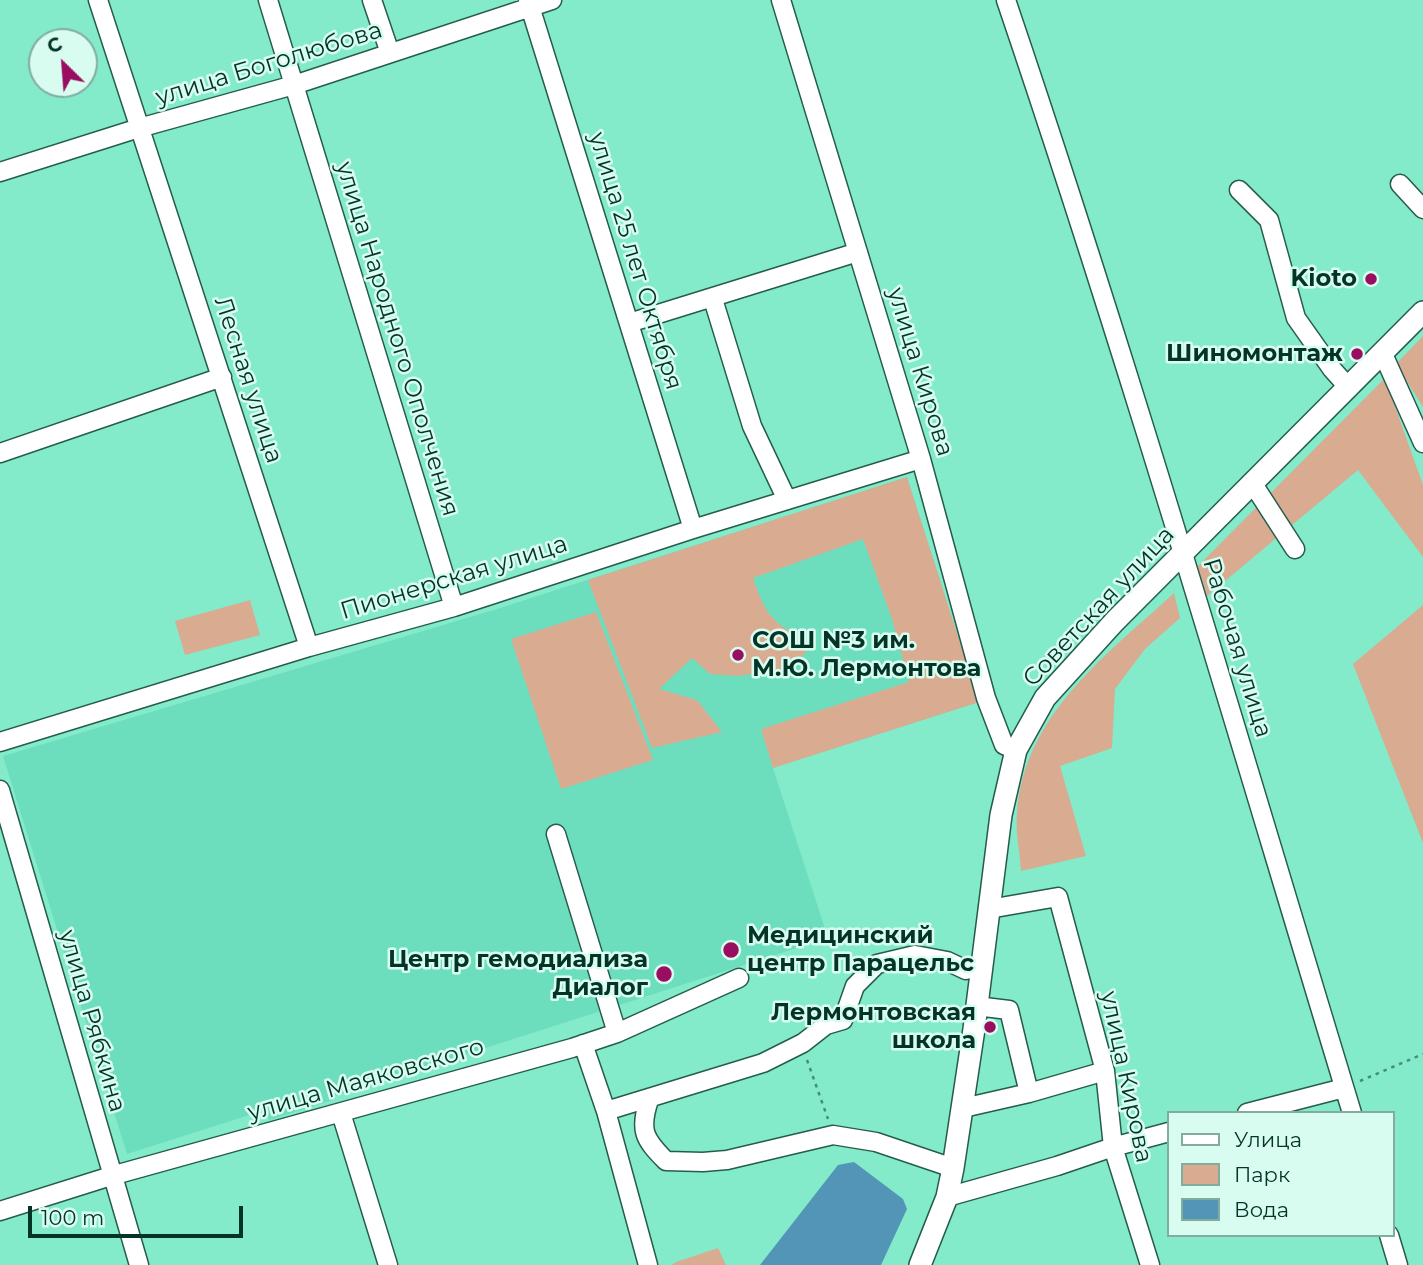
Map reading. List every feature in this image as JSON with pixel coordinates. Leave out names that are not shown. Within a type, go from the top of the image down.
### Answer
[{"type":"main road","name":"Советская улица","points":[[920,1265],[947,1197],[953,1168],[1001,815],[1016,750],[1045,698],[1115,621],[1423,312]]},
{"type":"street","name":"Лесная улица","points":[[98,0],[309,647]]},
{"type":"street","name":"улица Народного Ополчения","points":[[268,0],[454,607]]},
{"type":"street","points":[[372,0],[390,53]]},
{"type":"street","name":"улица Боголюбова","points":[[0,172],[139,128],[294,85],[529,3],[552,0]]},
{"type":"street","name":"улица Кирова","points":[[781,0],[921,459],[986,698],[1004,746],[1016,750]]},
{"type":"street","name":"Рабочая улица","points":[[1006,0],[1057,149],[1183,554],[1351,1111]]},
{"type":"street","name":"улица 25 лет Октября","points":[[529,3],[693,529]]},
{"type":"street","points":[[1400,184],[1423,209]]},
{"type":"street","points":[[1239,190],[1269,220],[1296,318],[1349,388]]},
{"type":"street","points":[[629,323],[858,252]]},
{"type":"street","points":[[713,299],[752,426],[787,500]]},
{"type":"street","points":[[1384,354],[1423,443]]},
{"type":"street","points":[[0,453],[222,377]]},
{"type":"street","name":"Пионерская улица","points":[[0,742],[309,647],[454,607],[693,529],[921,459]]},
{"type":"street","points":[[1253,484],[1295,549]]},
{"type":"street","name":"улица Рябкина","points":[[0,790],[139,1265]]},
{"type":"street","points":[[556,834],[617,1033]]},
{"type":"street","name":"улица Кирова","points":[[989,909],[1058,897],[1105,1071],[1113,1147],[1150,1265]]},
{"type":"street","points":[[606,1111],[763,1063],[803,1043],[826,1025],[843,1020],[855,986],[877,964],[915,955],[947,961],[966,970],[982,963]]},
{"type":"street","name":"улица Маяковского","points":[[0,1211],[111,1176],[583,1044],[617,1033],[738,978]]},
{"type":"street","points":[[976,1006],[1009,1010],[1029,1093]]},
{"type":"street","points":[[583,1044],[606,1111],[648,1265]]},
{"type":"street","points":[[963,1108],[1029,1093],[1105,1071]]},
{"type":"street","points":[[1255,1111],[1344,1088]]},
{"type":"street","points":[[649,1100],[642,1120],[649,1145],[666,1161],[727,1160],[834,1135],[876,1142],[953,1168]]},
{"type":"street","points":[[341,1113],[388,1265]]},
{"type":"street","points":[[947,1197],[1168,1132]]},
{"type":"street","points":[[1390,1237],[1398,1265]]},
{"type":"path","points":[[803,1043],[834,1135]]},
{"type":"path","points":[[1344,1088],[1423,1054]]},
{"type":"shaded area","points":[[907,477],[979,702],[773,768],[828,938],[269,1120],[265,1110],[127,1154],[3,756],[497,609]]},
{"type":"green space","points":[[1423,336],[1423,407],[1396,364]]},
{"type":"green space","points":[[1385,378],[1423,485],[1423,557],[1358,470],[1207,596],[1197,567]]},
{"type":"green space","points":[[907,477],[979,702],[773,768],[761,729],[909,682],[892,619],[863,539],[753,578],[774,619],[789,631],[813,643],[792,669],[737,676],[710,674],[692,658],[659,689],[697,700],[722,732],[652,748],[588,580]]},
{"type":"green space","points":[[1174,593],[1180,618],[1145,649],[1115,689],[1112,748],[1060,766],[1086,856],[1021,871],[1017,813],[1023,778],[1035,746],[1052,716],[1073,689]]},
{"type":"green space","points":[[250,600],[260,635],[185,655],[175,621]]},
{"type":"green space","points":[[1423,605],[1423,843],[1353,664]]},
{"type":"green space","points":[[596,612],[653,760],[561,789],[511,639]]},
{"type":"green space","points":[[718,1248],[726,1265],[672,1265],[676,1262]]},
{"type":"water","points":[[854,1162],[903,1199],[907,1209],[881,1265],[760,1265],[838,1165]]},
{"type":"place","name":"Kioto","points":[[1371,279]]},
{"type":"place","name":"Шиномонтаж","points":[[1357,354]]},
{"type":"place","name":"СОШ №3 им. М.Ю. Лермонтова","points":[[738,655]]},
{"type":"place","name":"Медицинский центр Парацельс","points":[[731,950]]},
{"type":"place","name":"Центр гемодиализа Диалог","points":[[664,974]]},
{"type":"place","name":"Лермонтовская школа","points":[[990,1027]]}]
